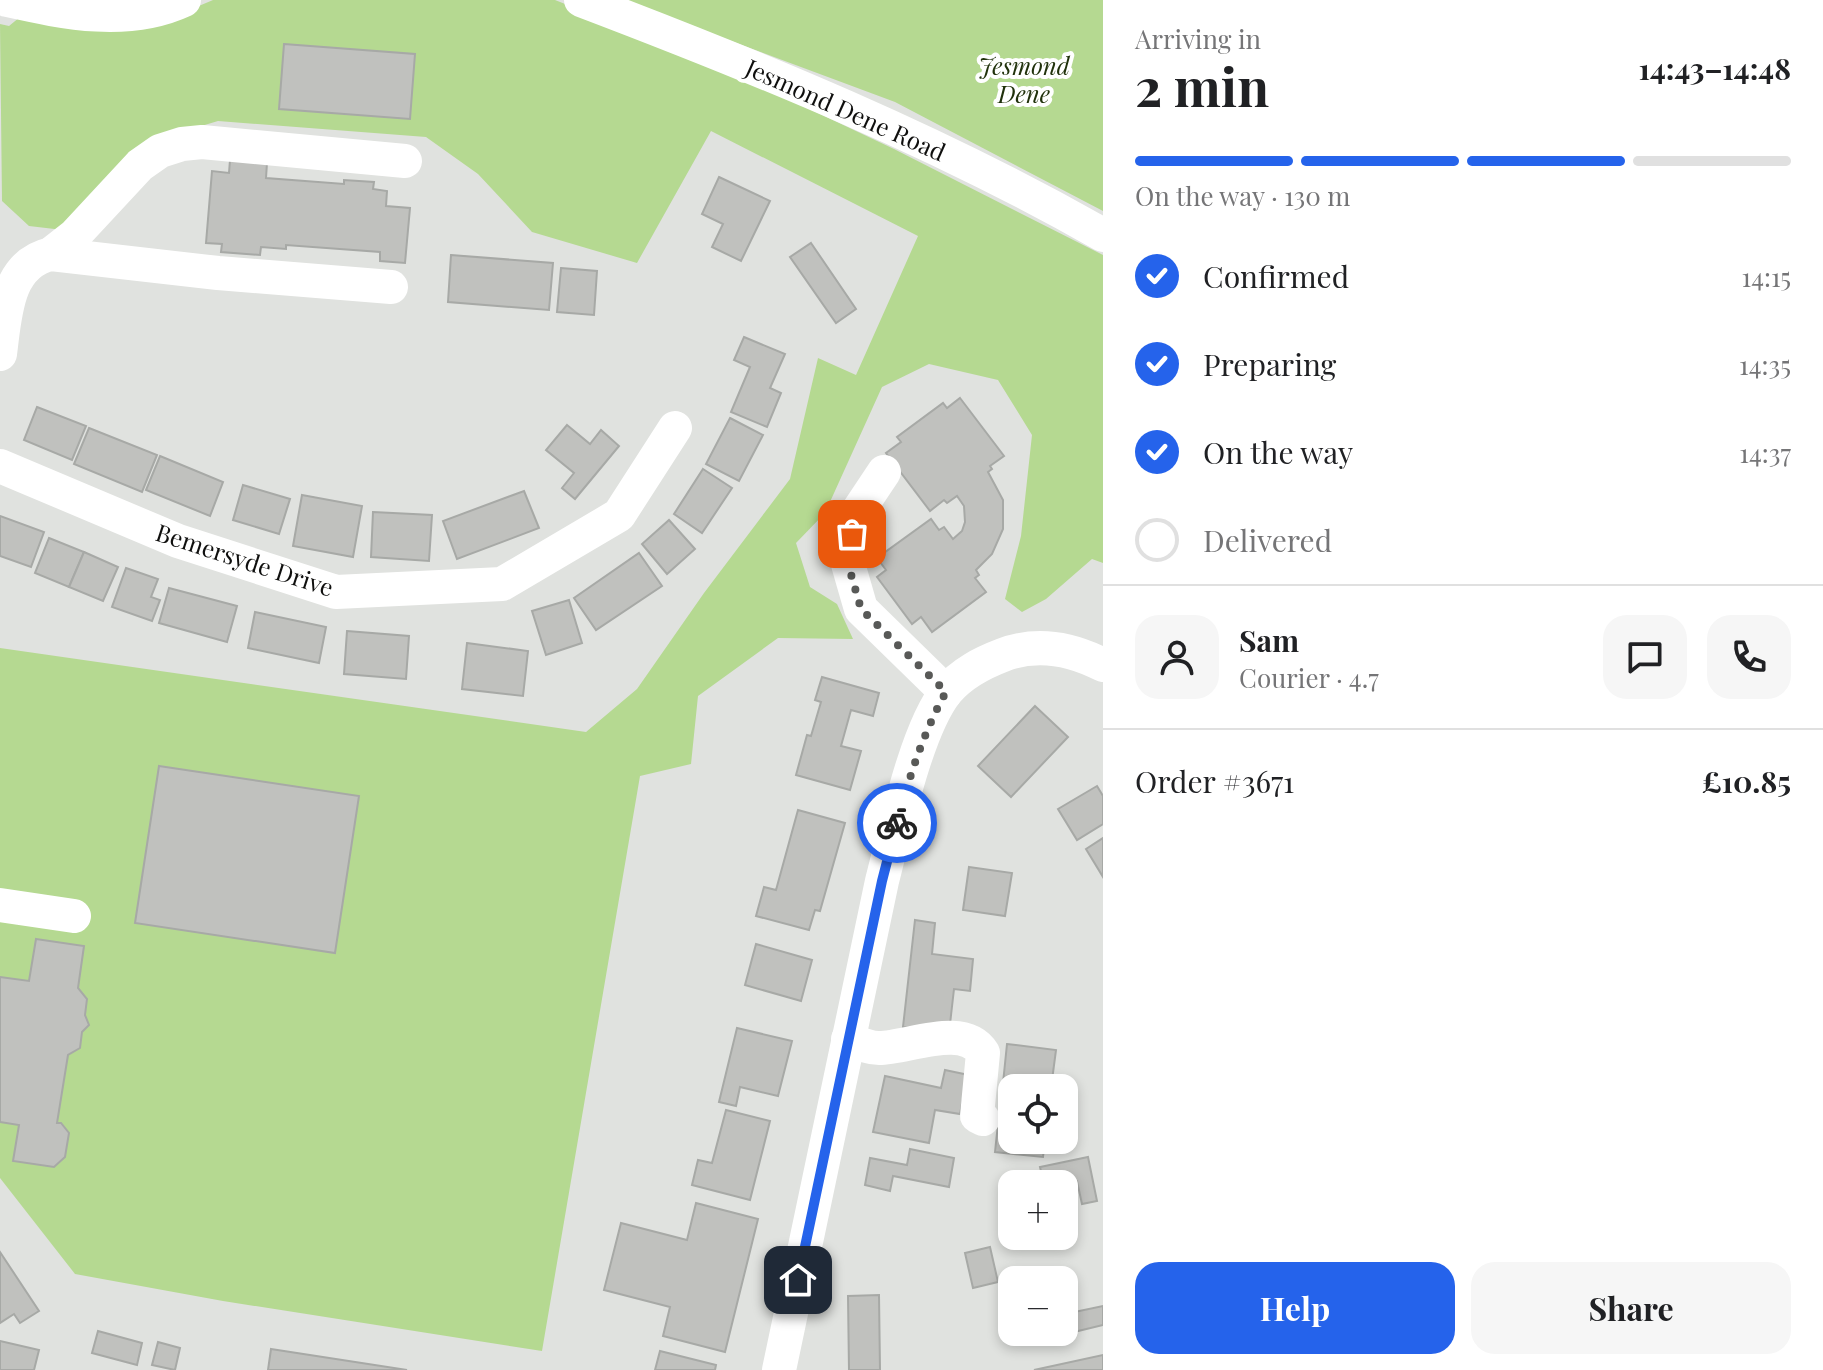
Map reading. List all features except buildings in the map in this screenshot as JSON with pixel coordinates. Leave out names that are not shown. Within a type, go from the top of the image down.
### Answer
[{"type":"street","points":[[22,2],[106,15],[142,14],[184,0]]},
{"type":"street","name":"Jesmond Dene Road","points":[[581,0],[696,43],[888,123],[1103,235]]},
{"type":"street","points":[[51,254],[74,236],[140,165],[160,151],[182,144],[202,142],[405,161]]},
{"type":"street","points":[[1,344],[13,284],[18,274],[37,257],[51,254],[218,273],[391,287]]},
{"type":"street","name":"Bemersyde Drive","points":[[0,466],[178,541],[336,592],[502,584],[619,515],[675,428]]},
{"type":"street","points":[[884,472],[858,511],[846,557],[861,609],[946,692]]},
{"type":"street","points":[[779,1370],[882,881],[901,807],[926,732],[946,692],[961,677],[981,664],[1010,653],[1058,649],[1103,665]]},
{"type":"street","points":[[0,905],[74,916]]},
{"type":"street","points":[[848,1039],[876,1048],[951,1038],[971,1042],[983,1053],[976,1106],[977,1116],[983,1119]]},
{"type":"green space","points":[[213,0],[555,0],[704,59],[894,149],[1103,255],[1103,563],[1092,559],[1046,599],[1022,612],[1005,599],[1021,536],[1032,435],[998,380],[929,364],[882,387],[825,513],[796,543],[810,587],[837,604],[853,639],[778,638],[698,696],[691,764],[640,776],[542,1351],[223,1301],[75,1274],[0,1178],[0,648],[586,732],[637,689],[790,479],[818,358],[856,375],[918,236],[711,131],[637,263],[532,232],[478,174],[426,137],[218,121],[168,136],[63,230],[29,226],[2,201],[0,24],[9,26],[20,17],[154,25]]},
{"type":"green space","name":"Jesmond Dene","points":[[621,0],[1103,0],[1103,211],[895,102]]},
{"type":"way so far","points":[[852,534],[846,557],[861,609],[946,692],[921,746],[897,823]]},
{"type":"route","points":[[798,1280],[897,823]]}]
